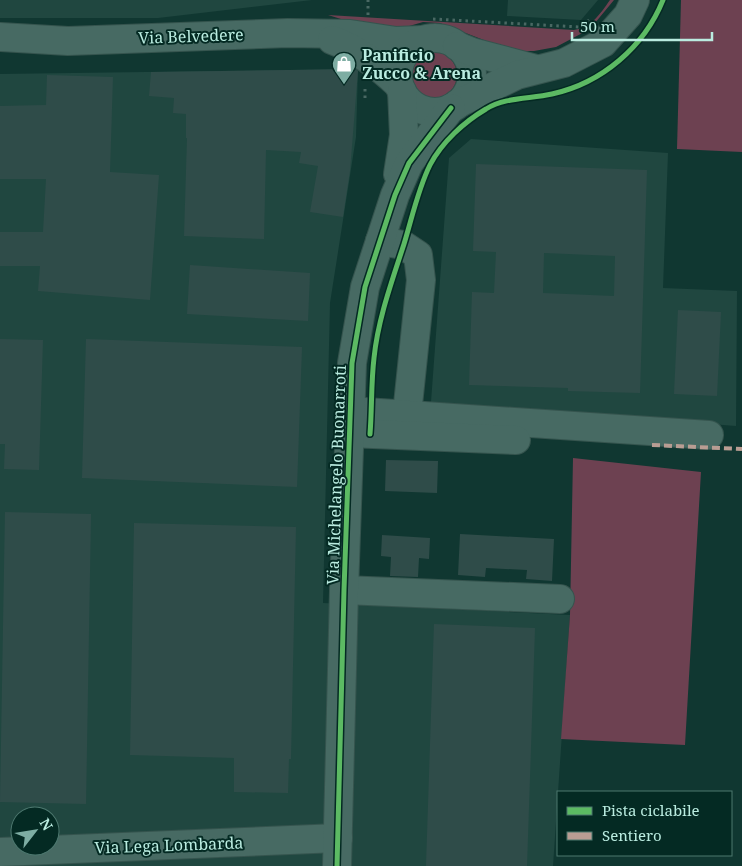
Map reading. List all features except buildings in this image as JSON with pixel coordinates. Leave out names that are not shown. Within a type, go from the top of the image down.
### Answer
[{"type":"street","points":[[536,69],[472,52],[424,30],[402,57],[398,69],[400,88],[409,102],[421,109],[434,112],[454,106],[498,84],[536,69],[564,63],[603,43],[628,15],[635,0]]},
{"type":"street","name":"Via Belvedere","points":[[0,37],[68,41],[288,32],[350,34],[396,41],[424,30]]},
{"type":"street","name":"Via Belvedere","points":[[314,34],[357,51],[386,72],[400,88]]},
{"type":"street","name":"Via Belvedere","points":[[0,53],[38,48],[68,41]]},
{"type":"street","points":[[454,106],[466,94],[471,78],[468,60],[464,52],[457,46]]},
{"type":"street","name":"Via Michelangelo Buonarroti","points":[[395,195],[404,135],[400,88]]},
{"type":"street","name":"Via Michelangelo Buonarroti","points":[[337,866],[352,363],[365,287],[395,195],[409,164],[454,106]]},
{"type":"street","points":[[380,241],[403,245],[418,255],[421,280],[407,414]]},
{"type":"street","points":[[349,422],[407,414],[708,435]]},
{"type":"street","name":"Via Michelangelo Buonarroti","points":[[349,422],[652,445]]},
{"type":"street","name":"Via Michelangelo Buonarroti","points":[[344,590],[560,599]]},
{"type":"street","name":"Via Lega Lombarda","points":[[0,852],[338,838]]},
{"type":"path","points":[[368,0],[368,16]]},
{"type":"path","points":[[424,30],[579,27],[596,16]]},
{"type":"shaded area","points":[[0,0],[312,0],[158,18],[0,18]]},
{"type":"shaded area","points":[[508,0],[598,0],[581,20],[507,16]]},
{"type":"shaded area","points":[[610,0],[614,0],[590,29],[556,47],[534,51],[512,51],[440,23],[423,22],[399,29],[357,24],[328,15],[574,30],[591,23]]},
{"type":"shaded area","points":[[681,0],[742,0],[742,152],[677,149]]},
{"type":"shaded area","points":[[439,52],[443,53],[453,62],[456,66],[456,84],[447,94],[439,98],[429,98],[421,94],[412,84],[411,70],[415,62],[425,53]]},
{"type":"shaded area","points":[[358,69],[356,137],[330,303],[323,603],[570,615],[553,866],[0,866],[0,74]]},
{"type":"shaded area","points":[[471,139],[668,153],[663,288],[737,291],[736,426],[431,402],[449,158]]},
{"type":"shaded area","points":[[573,458],[701,472],[685,745],[561,739],[570,615]]},
{"type":"marked path","points":[[652,445],[742,449]]},
{"type":"cycle path","points":[[370,434],[373,367],[376,343],[386,300],[426,174],[441,148],[462,126],[493,105],[509,100],[552,94],[570,89],[604,72],[619,61],[645,33],[663,0]]},
{"type":"cycle path","points":[[337,866],[352,363],[365,287],[395,195],[409,163],[451,108]]},
{"type":"place","name":"Panificio Zucco & Arena","points":[[344,85]]}]
